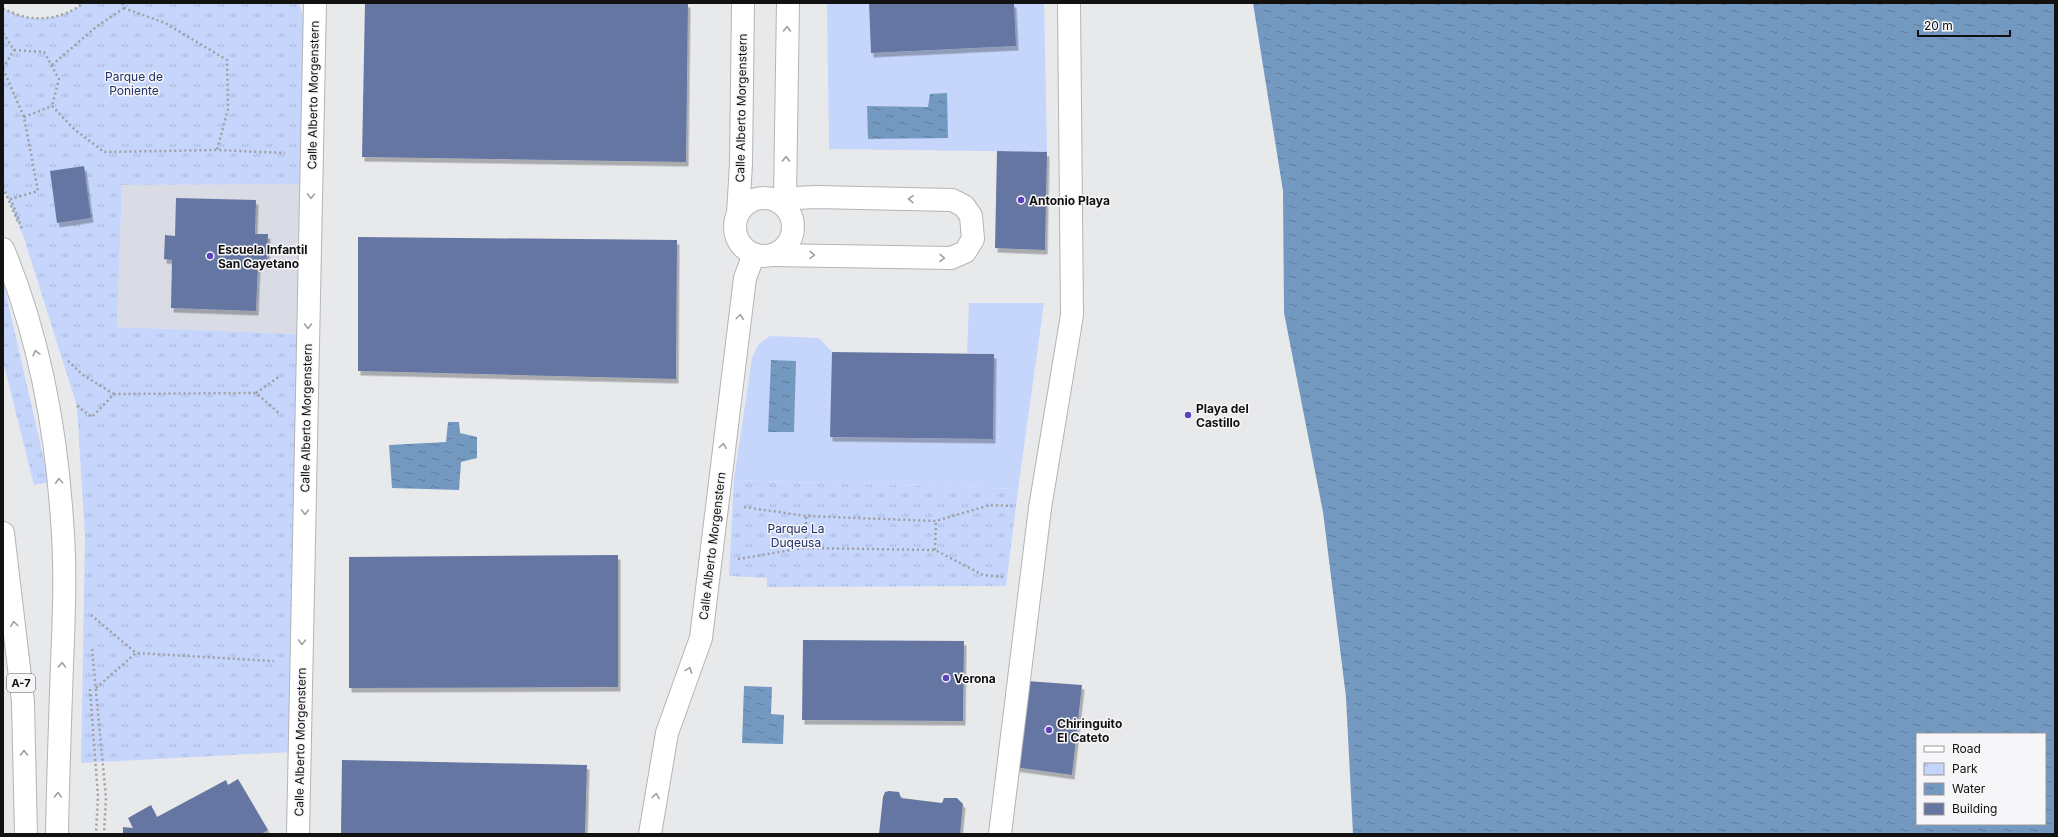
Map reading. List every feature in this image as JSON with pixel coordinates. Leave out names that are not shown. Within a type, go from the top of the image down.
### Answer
[{"type":"main road","name":"Calle Alberto Morgenstern","points":[[298,834],[315,3]]},
{"type":"main road","name":"Calle Alberto Morgenstern","points":[[650,834],[667,733],[701,638],[716,503],[745,278],[764,254],[746,249],[737,237],[735,222],[738,213],[741,164],[743,3]]},
{"type":"main road","points":[[764,254],[788,244],[792,235],[793,226],[792,217],[779,199],[788,3]]},
{"type":"main road","points":[[1000,834],[1040,508],[1072,315],[1069,3]]},
{"type":"main road","points":[[738,213],[745,205],[754,200],[763,198],[779,199],[816,197],[952,200],[964,206],[971,216],[974,239],[965,252],[951,258],[764,254]]},
{"type":"main road","points":[[3,249],[26,311],[39,363],[57,464],[62,520],[64,616],[56,834]]},
{"type":"main road","name":"A-7","points":[[3,532],[23,702],[26,834]]},
{"type":"path","points":[[3,10],[33,18],[55,17],[75,10],[83,3]]},
{"type":"path","points":[[122,3],[124,8],[165,23],[227,60],[228,109],[217,150]]},
{"type":"path","points":[[52,65],[96,28],[124,8]]},
{"type":"path","points":[[3,33],[14,50]]},
{"type":"path","points":[[14,50],[44,52],[59,79],[52,106]]},
{"type":"path","points":[[14,50],[3,69],[24,117],[52,106]]},
{"type":"path","points":[[52,106],[74,130],[104,152],[217,150],[312,153]]},
{"type":"path","points":[[67,360],[83,375],[114,394],[256,393],[306,436]]},
{"type":"path","points":[[77,406],[92,417],[114,394]]},
{"type":"path","points":[[716,503],[806,516],[936,522],[990,505],[1040,508]]},
{"type":"path","points":[[806,516],[806,548]]},
{"type":"path","points":[[935,550],[936,522]]},
{"type":"path","points":[[710,563],[806,548],[935,550],[983,575],[1032,579]]},
{"type":"path","points":[[89,614],[136,654],[301,663]]},
{"type":"path","points":[[96,688],[136,654]]},
{"type":"shaded area","name":"Escuela Infantil San Cayetano","points":[[302,184],[298,334],[117,327],[122,185]]},
{"type":"green space","name":"Parque de Poniente","points":[[83,3],[299,3],[306,28],[302,184],[122,185],[117,327],[298,334],[290,752],[81,763],[85,537],[77,406],[24,238],[3,187],[3,9],[29,18],[47,18],[66,13]]},
{"type":"green space","points":[[827,3],[869,3],[871,53],[1015,46],[1014,3],[1044,3],[1047,152],[829,149]]},
{"type":"green space","points":[[3,281],[49,482],[34,485],[3,361]]},
{"type":"green space","points":[[969,303],[1044,303],[1018,489],[734,480],[752,358],[758,345],[770,336],[819,338],[832,352],[831,437],[992,439],[994,354],[967,353]]},
{"type":"green space","name":"Parque La Duqeusa","points":[[734,480],[1018,489],[1006,586],[767,587],[767,578],[729,576]]},
{"type":"water","points":[[1253,3],[2055,3],[2055,834],[1353,834],[1346,697],[1323,512],[1284,313],[1283,191]]},
{"type":"water","points":[[947,93],[948,138],[868,139],[867,106],[928,107],[930,94]]},
{"type":"water","points":[[771,360],[796,361],[794,432],[768,432]]},
{"type":"water","points":[[448,422],[459,422],[460,433],[477,437],[477,458],[461,462],[459,490],[392,488],[389,445],[446,442]]},
{"type":"water","points":[[744,686],[772,687],[771,714],[784,715],[783,744],[742,743]]},
{"type":"building","points":[[365,3],[688,3],[686,162],[362,157]]},
{"type":"building","points":[[869,3],[1014,3],[1016,46],[871,53]]},
{"type":"building","name":"Antonio Playa","points":[[997,151],[1047,152],[1045,250],[995,248]]},
{"type":"building","points":[[84,166],[91,218],[57,223],[50,171]]},
{"type":"building","points":[[176,198],[256,200],[255,234],[268,234],[267,264],[258,263],[256,311],[171,308],[172,260],[164,259],[165,235],[175,236]]},
{"type":"building","points":[[358,237],[677,240],[676,379],[358,371]]},
{"type":"building","points":[[832,352],[994,354],[993,439],[830,437]]},
{"type":"building","points":[[618,555],[618,687],[349,688],[349,557]]},
{"type":"building","points":[[803,640],[964,641],[963,721],[802,720]]},
{"type":"building","points":[[1027,681],[1082,685],[1072,775],[1014,767]]},
{"type":"building","points":[[342,760],[587,765],[585,834],[341,834]]},
{"type":"building","points":[[238,779],[268,830],[261,834],[123,834],[123,827],[133,828],[128,818],[151,805],[157,817],[226,780],[228,785]]},
{"type":"building","points":[[885,792],[899,792],[901,798],[942,803],[944,798],[957,798],[963,804],[960,834],[879,834],[883,797]]},
{"type":"place","name":"Antonio Playa","points":[[1021,200]]},
{"type":"place","name":"Escuela Infantil San Cayetano","points":[[210,256]]},
{"type":"place","name":"Playa del Castillo","points":[[1188,415]]},
{"type":"place","name":"Verona","points":[[946,678]]},
{"type":"place","name":"Chiringuito El Cateto","points":[[1049,730]]}]
